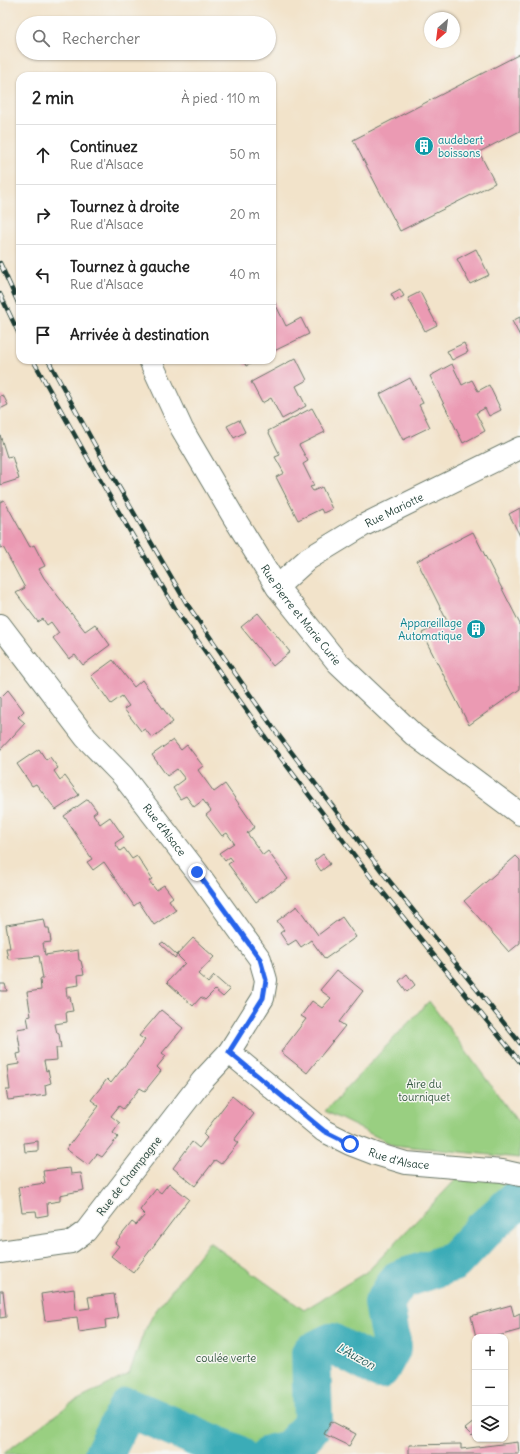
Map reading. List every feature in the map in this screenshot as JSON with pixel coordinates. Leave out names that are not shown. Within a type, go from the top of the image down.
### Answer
[{"type":"street","name":"Rue Pierre et Marie Curie","points":[[152,364],[182,428],[233,516],[278,587],[338,663],[414,735],[520,814]]},
{"type":"street","name":"Rue Mariotte","points":[[278,587],[308,559],[362,526],[520,448]]},
{"type":"street","name":"Rue d'Alsace","points":[[1,630],[86,738],[123,776],[197,872],[260,959],[266,980],[263,998],[229,1052],[324,1131],[350,1144],[406,1163],[502,1171],[520,1175]]},
{"type":"street","name":"Rue de Champagne","points":[[0,1252],[71,1242],[86,1231],[202,1081],[229,1052]]},
{"type":"green space","name":"Aire du tourniquet","points":[[429,1001],[520,1125],[520,1158],[393,1145],[325,1111]]},
{"type":"green space","name":"coulée verte","points":[[467,1168],[511,1173],[518,1199],[483,1230],[453,1262],[399,1280],[384,1303],[392,1347],[380,1369],[331,1343],[311,1353],[313,1424],[290,1450],[257,1443],[250,1454],[236,1454],[128,1407],[104,1454],[3,1454],[70,1404],[129,1374],[144,1332],[154,1313],[209,1242],[304,1310],[368,1271]]},
{"type":"building","name":"audebert boissons","points":[[520,54],[520,131],[479,152],[495,183],[400,231],[353,140]]},
{"type":"building","points":[[476,249],[489,275],[470,284],[457,259]]},
{"type":"building","points":[[400,289],[404,296],[395,301],[391,294]]},
{"type":"building","points":[[420,292],[437,325],[425,331],[408,298]]},
{"type":"building","points":[[276,305],[286,326],[301,318],[309,334],[276,350]]},
{"type":"building","points":[[520,317],[520,336],[512,321]]},
{"type":"building","points":[[464,343],[468,352],[452,360],[447,351]]},
{"type":"building","points":[[296,358],[307,380],[296,386],[306,406],[282,419],[271,398],[262,403],[251,382]]},
{"type":"building","points":[[452,364],[462,385],[472,380],[478,391],[489,385],[501,410],[489,416],[485,408],[476,413],[485,431],[463,443],[430,376]]},
{"type":"building","points":[[410,378],[423,403],[419,405],[430,427],[403,440],[380,394]]},
{"type":"building","points":[[3,395],[8,405],[0,409],[0,396]]},
{"type":"building","points":[[312,408],[325,432],[299,445],[308,461],[303,464],[314,486],[310,487],[313,491],[322,487],[332,509],[323,513],[321,509],[298,520],[276,477],[284,473],[275,457],[280,455],[268,431]]},
{"type":"building","points":[[239,420],[245,432],[234,438],[227,426]]},
{"type":"building","points":[[0,435],[7,457],[12,456],[19,479],[0,485]]},
{"type":"building","points":[[4,500],[30,547],[34,545],[45,566],[39,569],[44,578],[85,631],[95,624],[110,645],[83,665],[75,655],[69,659],[53,638],[59,633],[51,622],[47,625],[43,619],[38,622],[16,593],[25,588],[3,547],[0,548],[0,502]]},
{"type":"building","points":[[520,508],[520,536],[509,514]]},
{"type":"building","name":"Appareillage Automatique","points":[[473,532],[520,624],[520,689],[469,725],[422,633],[447,621],[417,561]]},
{"type":"building","points":[[258,613],[290,652],[273,666],[241,627]]},
{"type":"building","points":[[113,660],[134,687],[142,680],[173,722],[152,738],[145,729],[141,731],[124,709],[129,706],[122,696],[111,704],[91,676]]},
{"type":"building","points":[[8,690],[24,711],[18,717],[25,723],[0,750],[0,698]]},
{"type":"building","points":[[173,740],[181,750],[187,745],[203,766],[198,770],[214,792],[225,784],[255,827],[247,833],[263,855],[268,851],[288,879],[256,902],[228,864],[233,861],[230,857],[225,861],[219,853],[234,843],[227,833],[222,836],[206,815],[211,811],[203,800],[194,807],[186,796],[180,799],[173,788],[185,779],[177,769],[167,776],[152,755]]},
{"type":"building","points":[[39,749],[46,760],[50,757],[58,768],[54,771],[60,780],[65,776],[79,795],[56,810],[36,784],[32,786],[17,764]]},
{"type":"building","points":[[88,799],[97,811],[93,814],[100,824],[110,817],[124,837],[115,843],[120,851],[124,848],[132,859],[137,856],[152,879],[149,881],[156,890],[164,885],[173,897],[169,900],[176,910],[154,925],[139,902],[134,906],[104,862],[93,870],[87,862],[92,859],[64,816]]},
{"type":"building","points":[[323,854],[330,864],[321,871],[314,861]]},
{"type":"building","points":[[516,856],[520,860],[520,943],[509,952],[464,901]]},
{"type":"building","points":[[297,906],[318,935],[342,917],[356,937],[325,959],[311,940],[301,947],[296,940],[288,945],[280,933],[284,930],[277,921]]},
{"type":"building","points":[[44,919],[46,928],[49,928],[51,942],[43,943],[45,955],[78,950],[79,960],[81,961],[84,974],[78,975],[79,985],[66,987],[67,997],[70,997],[73,1011],[66,1012],[67,1022],[55,1024],[57,1033],[59,1034],[61,1048],[56,1048],[57,1060],[44,1061],[51,1083],[45,1085],[46,1095],[8,1100],[6,1090],[10,1090],[7,1066],[19,1064],[17,1054],[21,1053],[17,1029],[29,1027],[27,1017],[31,1016],[27,992],[41,990],[40,979],[43,979],[39,956],[8,959],[6,948],[10,948],[6,925]]},
{"type":"building","points":[[193,938],[214,957],[198,974],[208,983],[214,976],[230,990],[223,997],[215,990],[205,1000],[201,997],[193,1006],[167,982],[185,963],[177,955]]},
{"type":"building","points":[[163,942],[177,955],[175,958],[160,944]]},
{"type":"building","points":[[337,970],[363,991],[339,1022],[345,1026],[307,1073],[281,1052],[306,1019],[301,1016],[312,1001],[322,1008],[331,998],[320,990]]},
{"type":"building","points":[[407,974],[415,985],[407,992],[399,981]]},
{"type":"building","points":[[0,984],[5,984],[7,991],[0,991]]},
{"type":"building","points":[[161,1010],[183,1028],[162,1053],[166,1056],[157,1067],[161,1071],[145,1091],[140,1088],[123,1109],[119,1106],[111,1116],[120,1123],[113,1133],[118,1137],[102,1157],[97,1154],[88,1165],[66,1149],[99,1106],[91,1100],[107,1079],[111,1083],[145,1040],[139,1036]]},
{"type":"building","points":[[232,1096],[254,1114],[234,1140],[238,1143],[221,1164],[215,1160],[195,1186],[173,1168],[192,1142],[199,1148],[207,1138],[203,1134]]},
{"type":"building","points":[[38,1141],[38,1151],[25,1152],[24,1143]]},
{"type":"building","points":[[70,1168],[71,1174],[81,1173],[84,1190],[60,1195],[60,1201],[47,1203],[48,1215],[37,1217],[36,1211],[22,1212],[18,1187],[45,1183],[43,1171]]},
{"type":"building","points":[[169,1183],[189,1199],[133,1273],[111,1256],[119,1246],[115,1243],[132,1222],[136,1225],[145,1215],[140,1210],[156,1189],[161,1193]]},
{"type":"building","points":[[74,1289],[76,1310],[90,1308],[88,1297],[114,1294],[118,1318],[105,1320],[106,1328],[79,1332],[77,1317],[45,1321],[41,1294]]},
{"type":"building","points":[[0,1291],[3,1291],[6,1317],[0,1318]]},
{"type":"building","points":[[511,1305],[514,1316],[520,1313],[520,1330],[506,1334],[475,1334],[471,1316]]},
{"type":"building","points":[[331,1421],[356,1434],[349,1446],[324,1434]]},
{"type":"building","points":[[472,1423],[472,1436],[465,1429]]},
{"type":"building","points":[[518,1442],[519,1454],[409,1454],[409,1445],[461,1444],[461,1449]]},
{"type":"waterway","name":"L'Auzon","points":[[272,1454],[290,1450],[313,1424],[311,1353],[331,1343],[380,1369],[392,1347],[384,1303],[399,1280],[453,1262],[483,1230],[518,1199]]},
{"type":"waterway","name":"L'Auzon","points":[[104,1454],[128,1407],[236,1454]]},
{"type":"railway","points":[[0,263],[16,298]]},
{"type":"railway","points":[[0,294],[16,328]]},
{"type":"railway","points":[[35,364],[92,466],[176,610],[266,738],[373,880],[520,1062]]},
{"type":"railway","points":[[50,364],[102,458],[187,604],[274,729],[383,873],[520,1043]]},
{"type":"place","name":"audebert boissons","points":[[424,146]]},
{"type":"place","name":"Appareillage Automatique","points":[[476,629]]},
{"type":"route","points":[[197,872],[260,959],[266,980],[263,998],[229,1052],[324,1131],[350,1144]]}]
